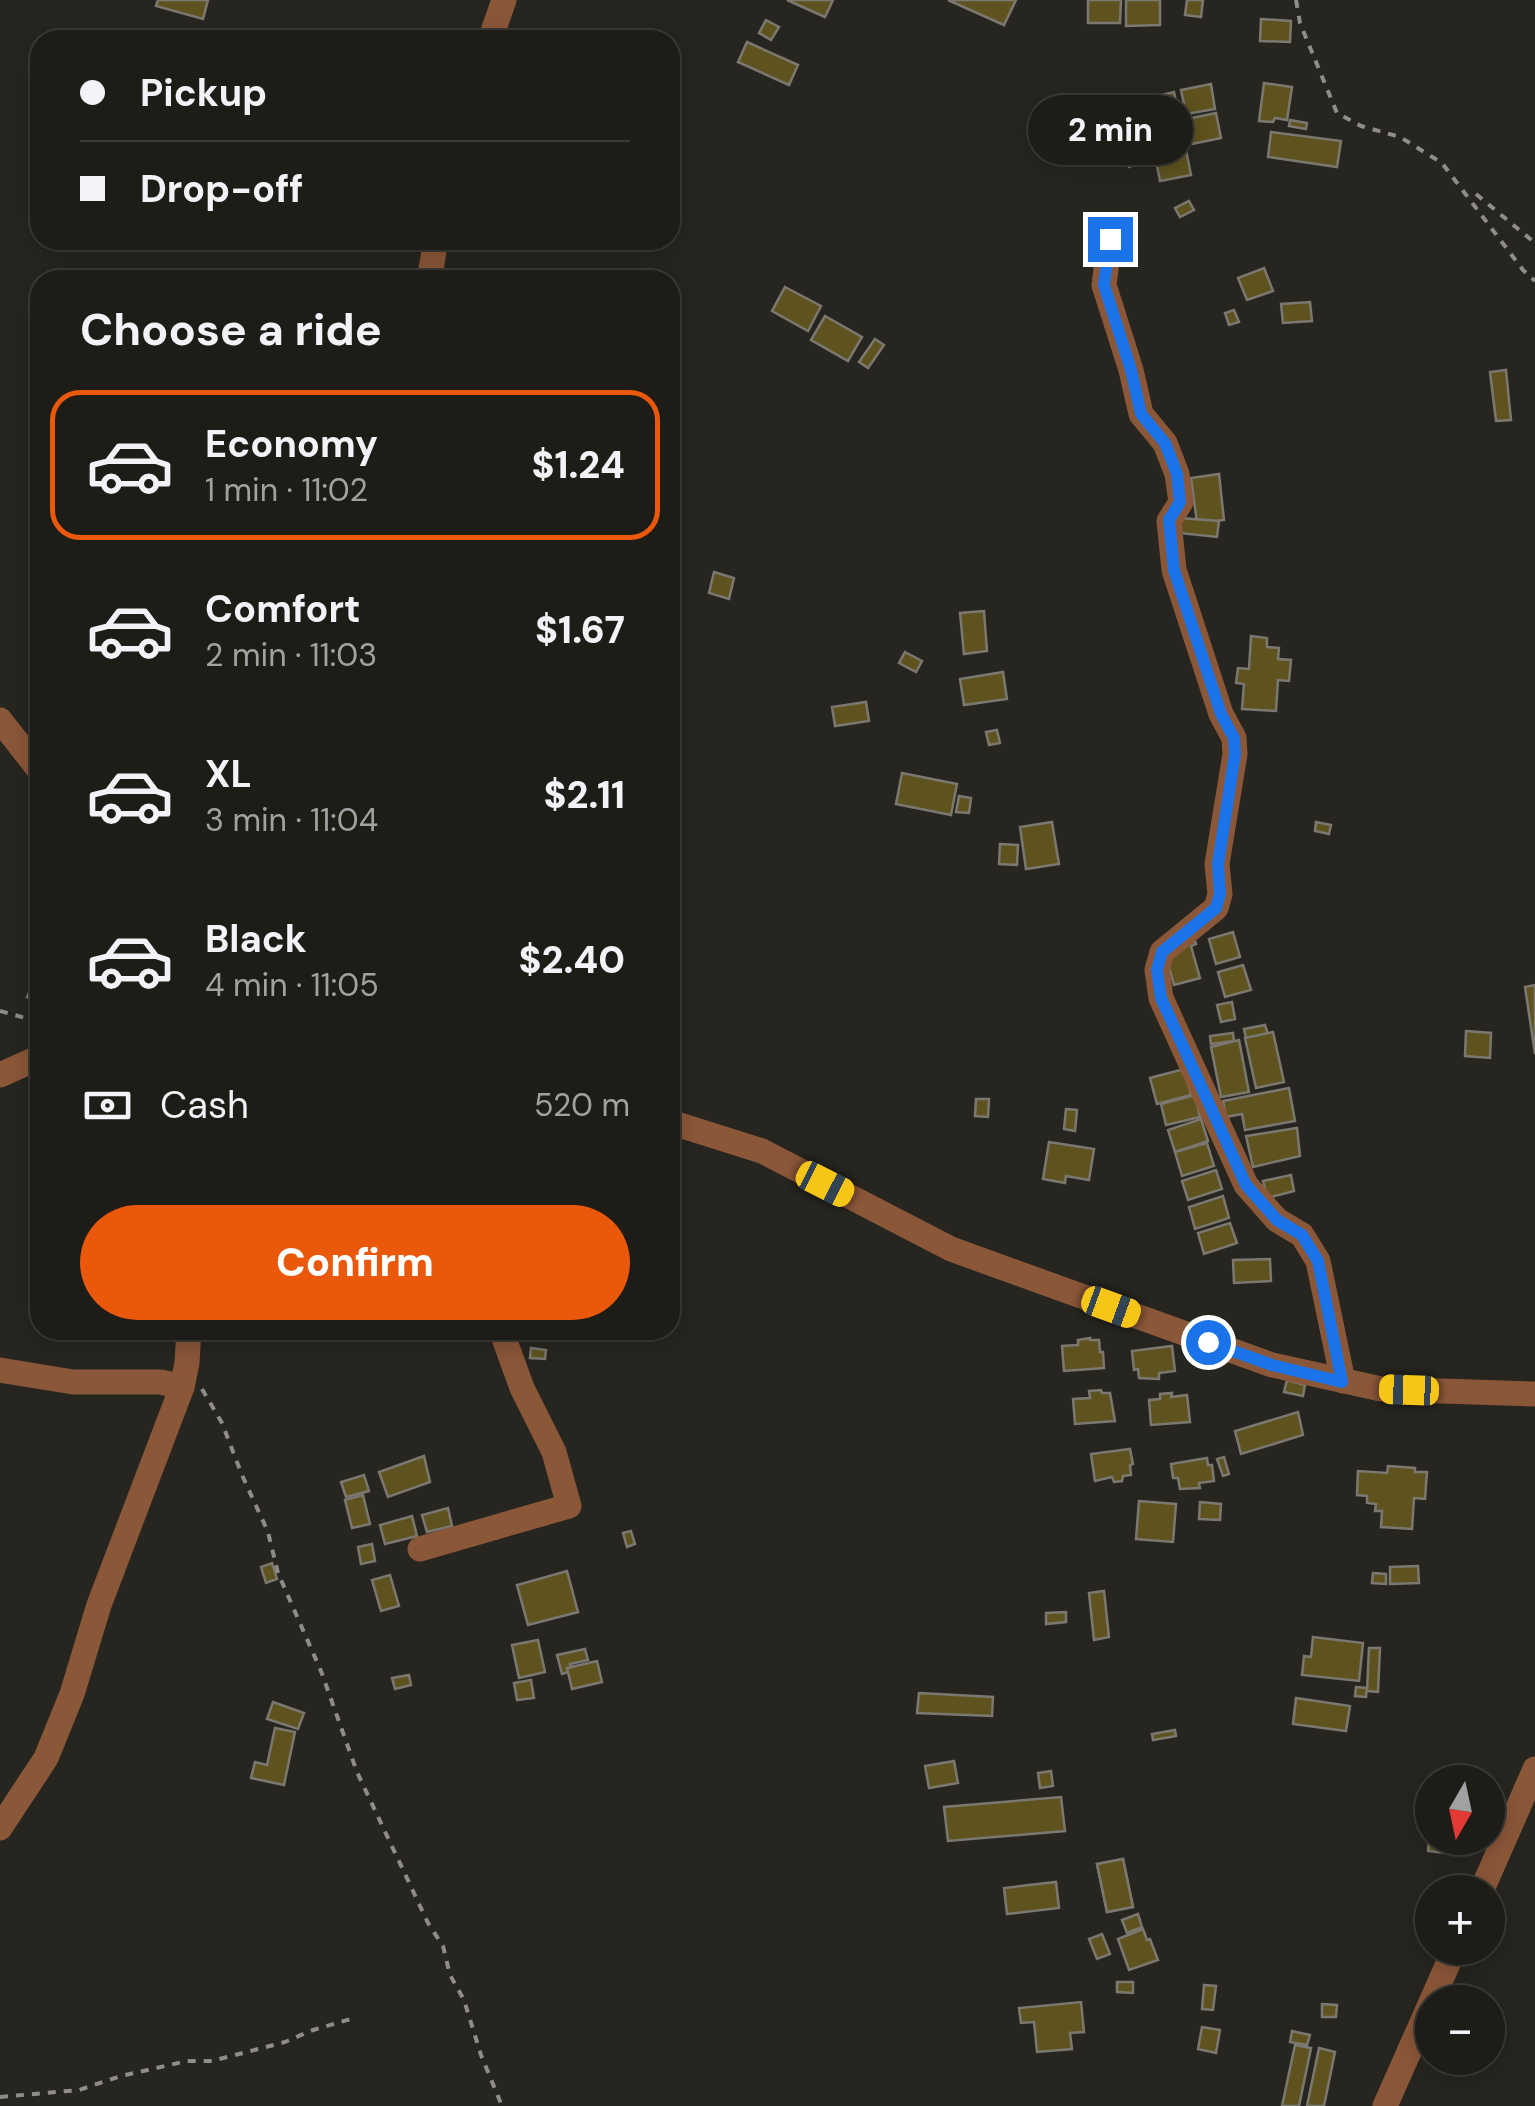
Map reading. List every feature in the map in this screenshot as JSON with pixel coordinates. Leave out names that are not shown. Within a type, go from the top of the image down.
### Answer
[{"type":"street","points":[[494,30],[504,0]]},
{"type":"street","points":[[1110,239],[1104,285],[1141,414],[1165,443],[1177,474],[1180,502],[1169,520],[1174,570],[1221,714],[1234,738],[1235,754],[1218,864],[1220,894],[1216,908],[1162,952],[1157,970],[1161,998],[1246,1185],[1277,1220],[1302,1235],[1318,1261],[1342,1382]]},
{"type":"street","points":[[0,720],[30,758]]},
{"type":"street","points":[[0,1075],[30,1062]]},
{"type":"street","points":[[680,1125],[762,1151],[951,1248],[1272,1365],[1381,1389],[1535,1394]]},
{"type":"street","points":[[0,1828],[46,1758],[72,1694],[99,1604],[184,1375],[188,1340]]},
{"type":"street","points":[[420,1549],[569,1506],[554,1452],[522,1388],[504,1340]]},
{"type":"street","points":[[0,1370],[73,1382],[161,1382],[184,1375]]},
{"type":"street","points":[[1488,1875],[1535,1769]]},
{"type":"street","points":[[1385,2106],[1448,1965]]},
{"type":"path","points":[[1296,0],[1300,23],[1337,113],[1361,126],[1400,137],[1442,163],[1523,270],[1535,280]]},
{"type":"path","points":[[1476,194],[1535,242]]},
{"type":"path","points":[[0,1011],[30,1019]]},
{"type":"path","points":[[184,1375],[222,1423],[268,1532],[278,1573],[321,1671],[357,1772],[428,1923],[443,1946],[450,1975],[464,2000],[502,2106]]},
{"type":"path","points":[[0,2097],[80,2090],[121,2076],[285,2042],[354,2018]]},
{"type":"building","points":[[158,0],[208,0],[203,19],[156,6]]},
{"type":"building","points":[[787,0],[833,0],[825,17]]},
{"type":"building","points":[[948,0],[1016,0],[1004,25]]},
{"type":"building","points":[[1088,0],[1121,0],[1120,23],[1088,23]]},
{"type":"building","points":[[1126,0],[1160,0],[1160,25],[1126,26]]},
{"type":"building","points":[[1187,0],[1203,0],[1201,17],[1185,15]]},
{"type":"building","points":[[1261,19],[1291,21],[1290,42],[1260,41]]},
{"type":"building","points":[[766,20],[779,27],[771,40],[759,33]]},
{"type":"building","points":[[747,42],[798,65],[789,85],[738,62]]},
{"type":"building","points":[[1264,83],[1292,87],[1287,120],[1259,121]]},
{"type":"building","points":[[1211,84],[1215,109],[1186,114],[1181,90]]},
{"type":"building","points":[[1174,92],[1179,116],[1150,123],[1145,99]]},
{"type":"building","points":[[1130,100],[1140,142],[1120,146],[1111,104]]},
{"type":"building","points":[[1216,113],[1221,138],[1192,144],[1187,119]]},
{"type":"building","points":[[1290,120],[1307,123],[1306,129],[1289,126]]},
{"type":"building","points":[[1180,121],[1185,145],[1156,151],[1151,127]]},
{"type":"building","points":[[1271,132],[1341,141],[1337,167],[1268,157]]},
{"type":"building","points":[[1139,145],[1145,162],[1129,167],[1124,150]]},
{"type":"building","points":[[1186,150],[1191,175],[1160,181],[1155,156]]},
{"type":"building","points":[[1189,201],[1194,210],[1180,217],[1175,208]]},
{"type":"building","points":[[1264,268],[1273,291],[1247,300],[1238,278]]},
{"type":"building","points":[[785,287],[821,306],[808,331],[772,311]]},
{"type":"building","points":[[1310,302],[1312,321],[1283,323],[1281,304]]},
{"type":"building","points":[[1234,310],[1239,322],[1229,325],[1225,313]]},
{"type":"building","points":[[825,316],[862,337],[848,361],[811,340]]},
{"type":"building","points":[[875,339],[884,345],[868,368],[859,362]]},
{"type":"building","points":[[1506,370],[1511,420],[1496,421],[1490,372]]},
{"type":"building","points":[[1219,474],[1224,520],[1197,523],[1191,478]]},
{"type":"building","points":[[1180,518],[1219,521],[1217,537],[1179,533]]},
{"type":"building","points":[[714,572],[734,578],[729,599],[709,593]]},
{"type":"building","points":[[984,611],[987,651],[964,654],[960,613]]},
{"type":"building","points":[[1251,636],[1267,638],[1267,647],[1279,648],[1278,659],[1291,660],[1289,681],[1278,680],[1276,711],[1242,709],[1244,684],[1236,683],[1238,668],[1249,669]]},
{"type":"building","points":[[905,652],[922,661],[916,672],[899,663]]},
{"type":"building","points":[[1003,672],[1007,699],[964,705],[960,679]]},
{"type":"building","points":[[866,702],[869,721],[835,726],[832,707]]},
{"type":"building","points":[[997,730],[1000,743],[989,745],[986,732]]},
{"type":"building","points":[[902,773],[957,784],[951,815],[896,804]]},
{"type":"building","points":[[959,796],[971,798],[969,813],[956,812]]},
{"type":"building","points":[[1052,822],[1059,864],[1026,869],[1020,827]]},
{"type":"building","points":[[1316,822],[1331,825],[1329,834],[1315,831]]},
{"type":"building","points":[[1000,844],[1018,845],[1017,865],[999,864]]},
{"type":"building","points":[[1191,930],[1200,978],[1174,985],[1161,939]]},
{"type":"building","points":[[1233,932],[1240,957],[1216,964],[1209,939]]},
{"type":"building","points":[[1243,965],[1251,990],[1225,997],[1218,972]]},
{"type":"building","points":[[1535,985],[1535,1054],[1525,987]]},
{"type":"building","points":[[1232,1002],[1235,1019],[1221,1022],[1217,1005]]},
{"type":"building","points":[[1265,1025],[1268,1034],[1246,1038],[1244,1029]]},
{"type":"building","points":[[1466,1031],[1491,1033],[1490,1058],[1465,1056]]},
{"type":"building","points":[[1273,1032],[1284,1082],[1256,1088],[1245,1038]]},
{"type":"building","points":[[1233,1033],[1234,1041],[1211,1044],[1210,1036]]},
{"type":"building","points":[[1239,1040],[1249,1092],[1221,1097],[1211,1047]]},
{"type":"building","points":[[1184,1069],[1191,1095],[1157,1104],[1150,1078]]},
{"type":"building","points":[[1289,1088],[1295,1121],[1245,1130],[1242,1114],[1226,1117],[1223,1101]]},
{"type":"building","points":[[1195,1095],[1200,1117],[1166,1125],[1161,1104]]},
{"type":"building","points":[[976,1099],[989,1099],[988,1117],[975,1116]]},
{"type":"building","points":[[1066,1109],[1077,1110],[1075,1131],[1064,1129]]},
{"type":"building","points":[[1201,1119],[1208,1141],[1175,1152],[1168,1130]]},
{"type":"building","points":[[1297,1128],[1300,1156],[1253,1167],[1246,1136]]},
{"type":"building","points":[[1049,1142],[1094,1149],[1089,1180],[1066,1176],[1065,1183],[1043,1179]]},
{"type":"building","points":[[1207,1143],[1214,1166],[1182,1176],[1175,1152]]},
{"type":"building","points":[[1216,1170],[1222,1189],[1188,1200],[1182,1181]]},
{"type":"building","points":[[1291,1175],[1294,1191],[1267,1198],[1263,1181]]},
{"type":"building","points":[[1223,1196],[1229,1218],[1195,1229],[1189,1207]]},
{"type":"building","points":[[1230,1223],[1237,1243],[1204,1254],[1198,1233]]},
{"type":"building","points":[[1270,1259],[1271,1281],[1234,1283],[1233,1260]]},
{"type":"building","points":[[1078,1340],[1099,1340],[1104,1368],[1064,1371],[1062,1346],[1078,1345]]},
{"type":"building","points":[[1172,1346],[1175,1371],[1159,1373],[1159,1379],[1139,1378],[1132,1351]]},
{"type":"building","points":[[531,1348],[546,1350],[545,1359],[530,1358]]},
{"type":"building","points":[[1287,1380],[1305,1385],[1303,1396],[1284,1392]]},
{"type":"building","points":[[1089,1391],[1110,1393],[1115,1421],[1075,1424],[1073,1399],[1090,1398]]},
{"type":"building","points":[[1172,1393],[1171,1397],[1187,1395],[1190,1422],[1151,1425],[1149,1400]]},
{"type":"building","points":[[1298,1412],[1303,1435],[1241,1454],[1235,1431]]},
{"type":"building","points":[[1130,1449],[1131,1475],[1123,1476],[1122,1481],[1114,1482],[1112,1477],[1095,1481],[1091,1454]]},
{"type":"building","points":[[424,1456],[430,1482],[388,1497],[379,1472]]},
{"type":"building","points":[[1224,1457],[1229,1474],[1223,1476],[1217,1459]]},
{"type":"building","points":[[1207,1458],[1214,1481],[1199,1483],[1200,1488],[1180,1489],[1171,1464]]},
{"type":"building","points":[[1388,1466],[1427,1472],[1425,1499],[1414,1498],[1412,1529],[1381,1527],[1382,1511],[1375,1511],[1376,1504],[1367,1503],[1367,1496],[1357,1495],[1358,1471],[1387,1473]]},
{"type":"building","points":[[364,1475],[369,1491],[346,1497],[341,1482]]},
{"type":"building","points":[[363,1495],[370,1524],[352,1528],[345,1500]]},
{"type":"building","points":[[1139,1501],[1176,1504],[1173,1542],[1136,1539]]},
{"type":"building","points":[[1200,1502],[1221,1504],[1220,1520],[1199,1519]]},
{"type":"building","points":[[448,1508],[452,1526],[427,1532],[422,1515]]},
{"type":"building","points":[[412,1516],[417,1536],[385,1544],[380,1525]]},
{"type":"building","points":[[631,1531],[635,1544],[627,1547],[623,1533]]},
{"type":"building","points":[[372,1544],[375,1561],[361,1564],[358,1547]]},
{"type":"building","points":[[272,1563],[277,1579],[266,1583],[261,1567]]},
{"type":"building","points":[[1418,1566],[1419,1583],[1390,1584],[1390,1567]]},
{"type":"building","points":[[567,1571],[578,1612],[528,1625],[517,1585]]},
{"type":"building","points":[[1373,1573],[1386,1574],[1386,1584],[1372,1583]]},
{"type":"building","points":[[390,1575],[399,1606],[381,1611],[372,1580]]},
{"type":"building","points":[[1104,1591],[1109,1637],[1094,1640],[1089,1593]]},
{"type":"building","points":[[1066,1612],[1066,1622],[1046,1624],[1046,1613]]},
{"type":"building","points":[[1313,1637],[1363,1643],[1359,1681],[1302,1675],[1304,1656],[1311,1657]]},
{"type":"building","points":[[538,1640],[545,1672],[519,1678],[512,1645]]},
{"type":"building","points":[[1369,1648],[1380,1648],[1378,1692],[1367,1691]]},
{"type":"building","points":[[585,1649],[588,1660],[570,1664],[572,1671],[562,1674],[557,1655]]},
{"type":"building","points":[[597,1661],[602,1682],[572,1689],[567,1668]]},
{"type":"building","points":[[409,1675],[411,1685],[395,1689],[392,1678]]},
{"type":"building","points":[[531,1680],[534,1698],[517,1700],[514,1683]]},
{"type":"building","points":[[1356,1687],[1367,1688],[1366,1697],[1355,1696]]},
{"type":"building","points":[[919,1693],[993,1697],[992,1716],[917,1713]]},
{"type":"building","points":[[1296,1698],[1350,1706],[1346,1731],[1293,1724]]},
{"type":"building","points":[[273,1702],[304,1713],[298,1729],[267,1719]]},
{"type":"building","points":[[275,1728],[295,1732],[284,1785],[251,1778],[255,1762],[267,1765]]},
{"type":"building","points":[[1175,1730],[1176,1736],[1153,1740],[1152,1734]]},
{"type":"building","points":[[954,1761],[958,1783],[929,1788],[925,1766]]},
{"type":"building","points":[[1051,1771],[1053,1786],[1040,1788],[1038,1773]]},
{"type":"building","points":[[1061,1797],[1065,1831],[948,1841],[944,1807]]},
{"type":"building","points":[[1123,1859],[1133,1907],[1107,1912],[1097,1864]]},
{"type":"building","points":[[1123,1859],[1133,1907],[1107,1912],[1097,1864]]},
{"type":"building","points":[[1056,1882],[1059,1908],[1007,1914],[1004,1888]]},
{"type":"building","points":[[1138,1914],[1142,1927],[1127,1933],[1122,1920]]},
{"type":"building","points":[[1143,1929],[1158,1960],[1129,1970],[1118,1939]]},
{"type":"building","points":[[1102,1934],[1110,1954],[1097,1959],[1089,1939]]},
{"type":"building","points":[[1117,1982],[1133,1982],[1133,1993],[1117,1992]]},
{"type":"building","points":[[1204,1985],[1216,1986],[1213,2010],[1202,2009]]},
{"type":"building","points":[[1081,2002],[1084,2032],[1070,2033],[1072,2049],[1037,2052],[1034,2022],[1021,2023],[1019,2008]]},
{"type":"building","points":[[1322,2004],[1337,2005],[1336,2017],[1322,2017]]},
{"type":"building","points":[[1202,2027],[1220,2030],[1216,2053],[1198,2049]]},
{"type":"building","points":[[1292,2031],[1310,2035],[1307,2045],[1290,2042]]},
{"type":"building","points":[[1295,2045],[1311,2048],[1299,2106],[1282,2106]]},
{"type":"building","points":[[1319,2048],[1335,2052],[1324,2106],[1307,2106]]},
{"type":"route","points":[[1110,239],[1104,285],[1141,414],[1165,443],[1177,474],[1180,502],[1169,520],[1174,570],[1221,714],[1234,738],[1235,754],[1218,864],[1220,894],[1216,908],[1162,952],[1157,970],[1161,998],[1246,1185],[1277,1220],[1302,1235],[1318,1261],[1342,1382],[1272,1365],[1208,1342]]}]
